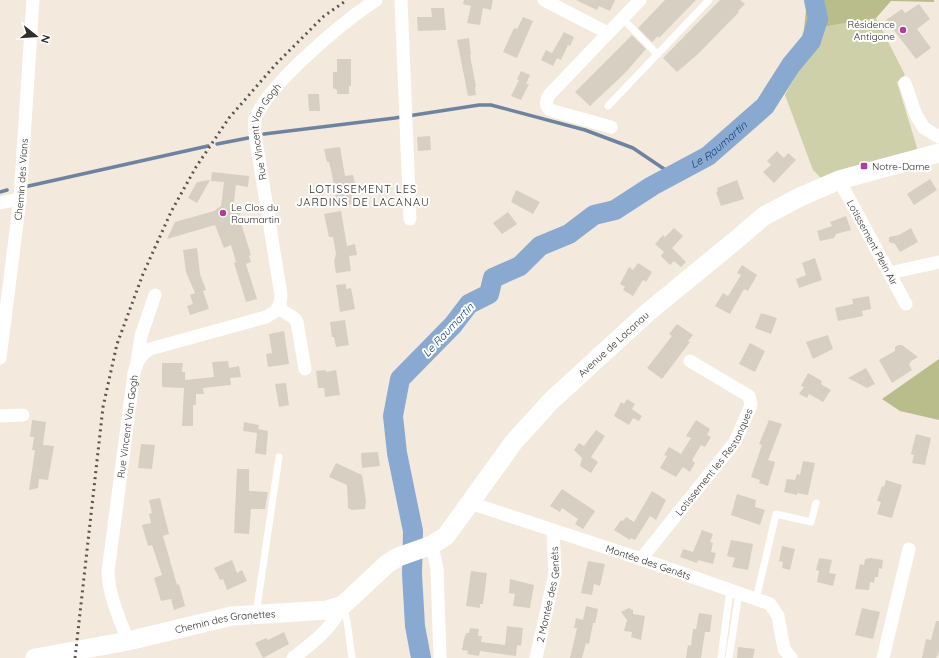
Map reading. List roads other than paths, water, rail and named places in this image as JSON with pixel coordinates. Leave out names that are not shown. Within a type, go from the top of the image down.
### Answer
[{"type":"street","name":"Chemin des Vians","points":[[0,358],[20,199],[33,0]]},
{"type":"street","name":"Rue Vincent Van Gogh","points":[[128,641],[113,600],[109,586],[108,572],[133,381],[137,362],[143,353],[150,349],[256,321],[266,317],[278,308],[281,295],[255,134],[255,120],[265,102],[295,68],[330,36],[376,0]]},
{"type":"street","points":[[401,0],[410,219]]},
{"type":"street","points":[[544,0],[608,33]]},
{"type":"street","points":[[611,127],[550,110],[547,107],[546,101],[640,0]]},
{"type":"street","points":[[905,84],[916,115],[924,128],[939,136]]},
{"type":"street","name":"Avenue de Lacanau","points":[[432,546],[446,536],[513,443],[551,401],[647,312],[764,216],[800,197],[839,180],[939,153]]},
{"type":"street","name":"Lotissement Plein Air","points":[[839,180],[906,304]]},
{"type":"street","points":[[0,203],[20,199]]},
{"type":"street","points":[[889,273],[939,262]]},
{"type":"street","points":[[137,362],[141,336],[155,295]]},
{"type":"street","points":[[278,308],[298,322],[305,370]]},
{"type":"street","name":"Lotissement les Restanques","points":[[641,559],[735,442],[752,405],[749,396],[690,361]]},
{"type":"street","points":[[0,416],[23,415]]},
{"type":"street","name":"Montée des Genêts","points":[[470,503],[641,559],[770,604],[778,616],[784,649],[791,658]]},
{"type":"street","name":"2 Montée des Genêts","points":[[536,658],[554,573],[553,531]]},
{"type":"street","points":[[432,546],[437,569],[440,658]]},
{"type":"street","name":"Chemin des Granettes","points":[[35,658],[128,641],[232,616],[327,610],[343,605],[387,564],[398,557],[432,546]]},
{"type":"street","points":[[883,658],[909,549]]},
{"type":"street","points":[[293,658],[316,641],[337,618],[343,605]]},
{"type":"lane","points":[[608,106],[709,0]]},
{"type":"lane","points":[[622,18],[657,54]]},
{"type":"lane","points":[[256,614],[279,457]]},
{"type":"lane","points":[[756,599],[776,514],[811,522],[816,503]]},
{"type":"lane","points":[[721,658],[735,591]]},
{"type":"lane","points":[[729,658],[735,591]]},
{"type":"lane","points":[[343,605],[348,621],[352,658]]},
{"type":"waterway","name":"Le Raumartin","points":[[421,658],[415,626],[412,574],[413,531],[397,453],[393,416],[400,379],[453,325],[469,304],[489,294],[493,278],[520,266],[540,246],[569,234],[594,215],[615,210],[652,186],[708,156],[765,106],[791,65],[811,41],[818,19],[814,0]]},
{"type":"waterway","points":[[264,134],[395,118],[479,105],[491,105],[585,130],[633,148],[673,175]]},
{"type":"waterway","points":[[217,144],[248,138]]},
{"type":"waterway","points":[[24,187],[208,146]]},
{"type":"waterway","points":[[0,192],[7,190]]},
{"type":"railway","points":[[75,658],[103,407],[117,344],[143,274],[171,212],[196,167],[229,118],[276,64],[324,16],[347,0]]},
{"type":"place","name":"Résidence Antigone","points":[[903,30]]},
{"type":"place","name":"Notre-Dame","points":[[864,166]]},
{"type":"place","name":"Le Clos du Raumartin","points":[[223,213]]},
{"type":"district","name":"LOTISSEMENT LES JARDINS DE LACANAU","points":[[363,195]]}]
